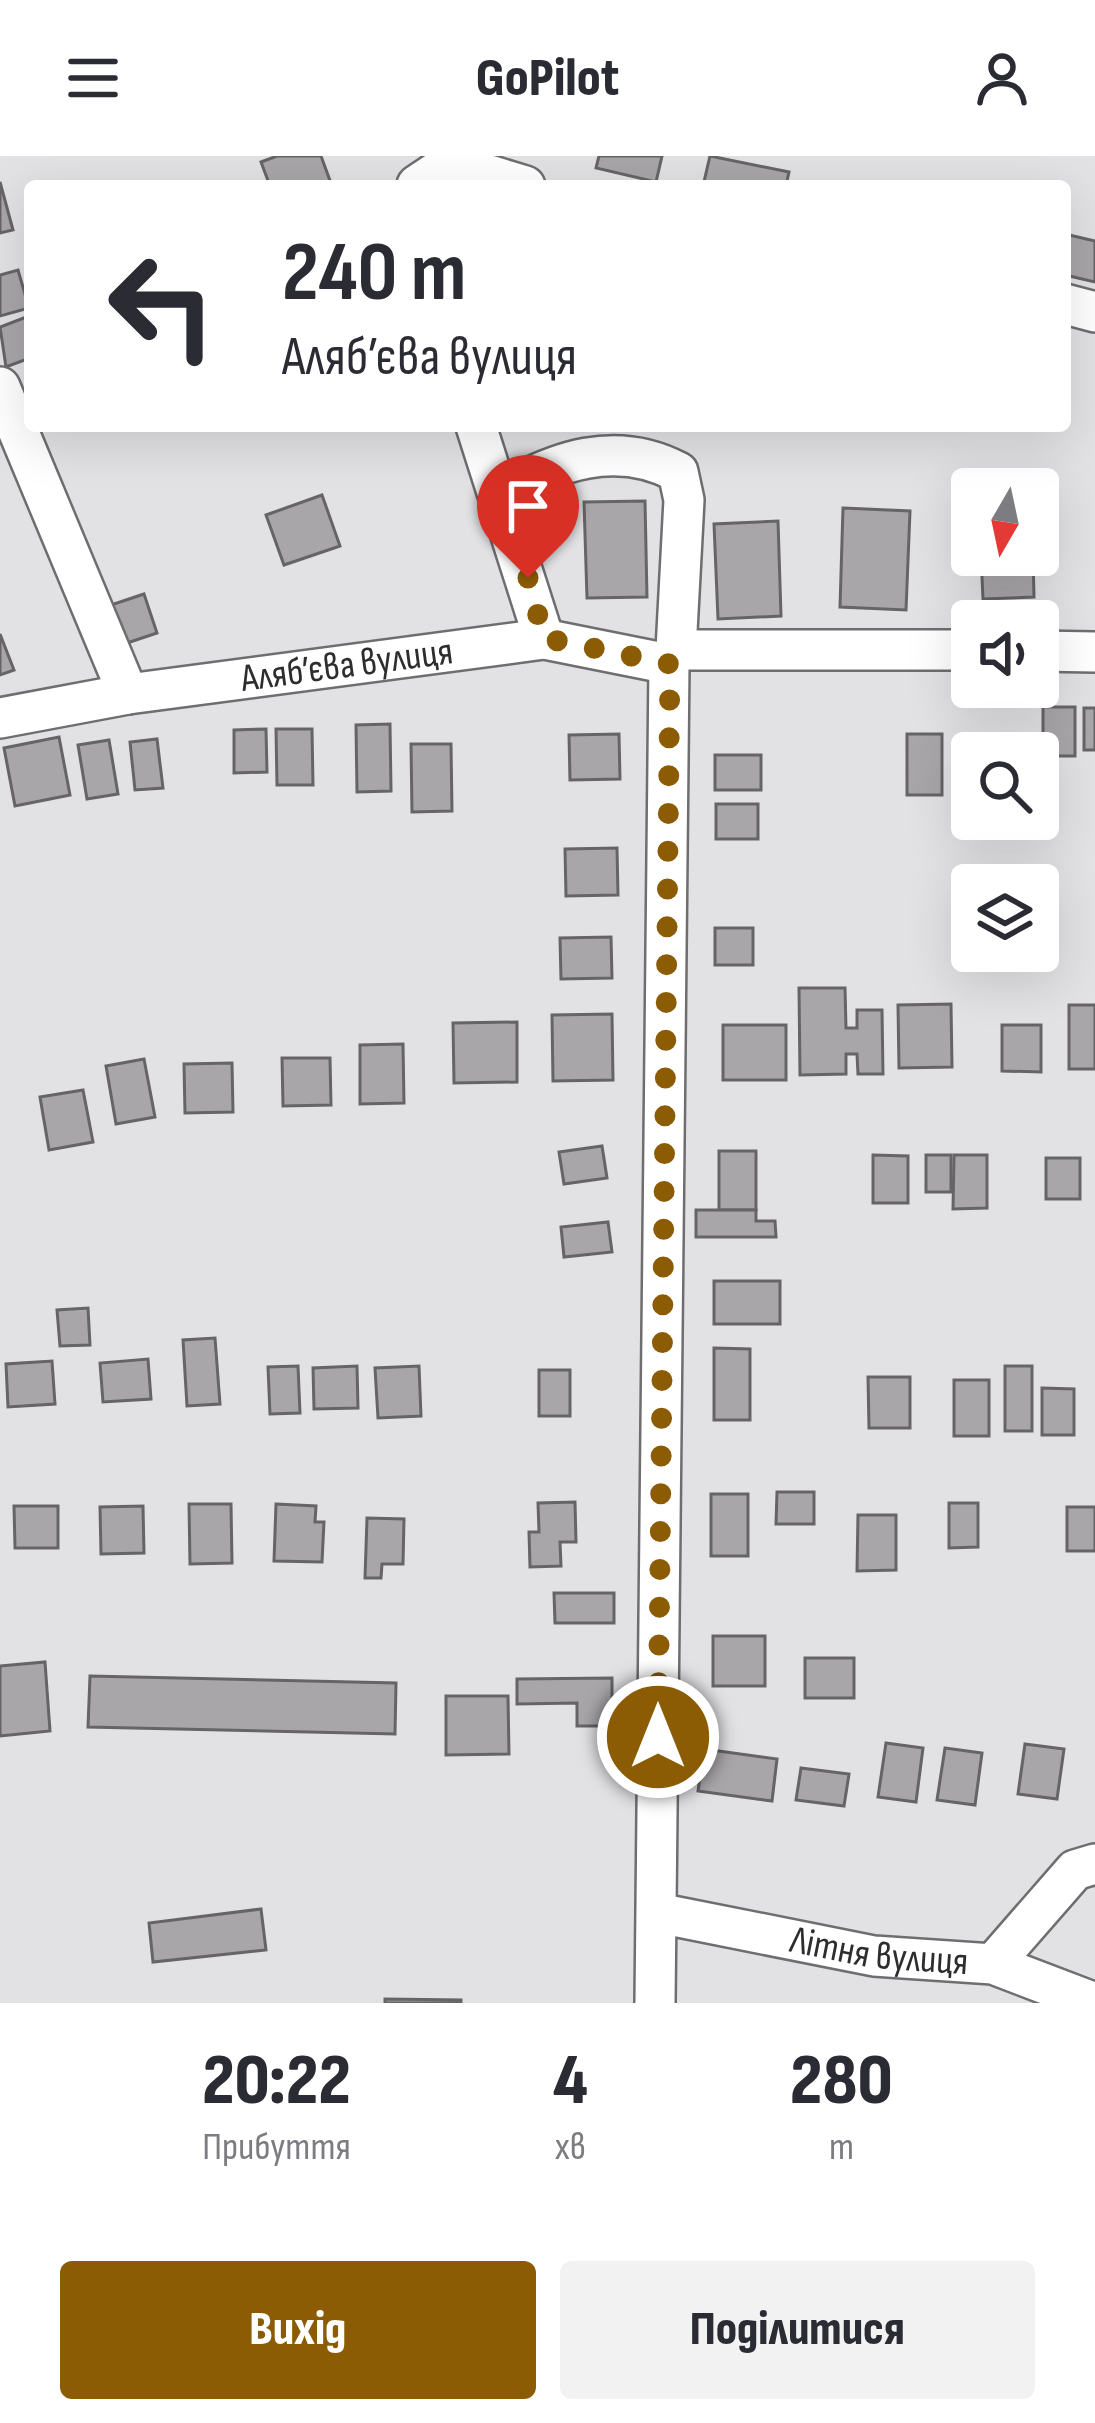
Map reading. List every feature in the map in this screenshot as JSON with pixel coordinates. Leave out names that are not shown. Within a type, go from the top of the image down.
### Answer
[{"type":"street","points":[[425,180],[450,164],[505,180]]},
{"type":"street","points":[[0,387],[128,694]]},
{"type":"street","points":[[478,432],[544,638]]},
{"type":"street","points":[[499,494],[553,463],[602,454],[662,463],[678,472],[684,500],[673,657],[655,2003]]},
{"type":"street","name":"Аляб’єва вулиця","points":[[0,718],[128,694],[544,638],[673,657],[951,650]]},
{"type":"street","points":[[1059,651],[1095,652]]},
{"type":"street","points":[[993,1964],[1076,1870],[1095,1864]]},
{"type":"street","name":"Літня вулиця","points":[[658,1912],[874,1956],[993,1964],[1095,2003]]},
{"type":"building","points":[[277,156],[321,156],[330,180],[268,180],[261,162]]},
{"type":"building","points":[[599,156],[662,156],[656,180],[596,168]]},
{"type":"building","points":[[710,156],[789,172],[787,180],[704,180]]},
{"type":"building","points":[[0,182],[13,230],[0,233]]},
{"type":"building","points":[[1071,235],[1095,241],[1095,282],[1071,276]]},
{"type":"building","points":[[18,270],[24,309],[0,316],[0,275]]},
{"type":"building","points":[[24,318],[24,360],[6,367],[0,327]]},
{"type":"building","points":[[322,495],[340,546],[284,565],[266,515]]},
{"type":"building","points":[[645,501],[647,597],[587,598],[584,502]]},
{"type":"building","points":[[843,508],[910,511],[906,610],[840,607]]},
{"type":"building","points":[[778,521],[781,616],[718,619],[714,524]]},
{"type":"building","points":[[982,576],[1034,576],[1034,597],[983,599]]},
{"type":"building","points":[[144,594],[157,633],[118,646],[105,607]]},
{"type":"building","points":[[0,634],[14,670],[0,675]]},
{"type":"building","points":[[1075,707],[1075,756],[1059,756],[1059,732],[1043,732],[1043,708]]},
{"type":"building","points":[[1084,708],[1095,708],[1095,750],[1084,750]]},
{"type":"building","points":[[390,724],[391,791],[357,792],[356,725]]},
{"type":"building","points":[[266,729],[267,772],[234,773],[234,730]]},
{"type":"building","points":[[276,729],[312,729],[313,785],[277,785]]},
{"type":"building","points":[[619,734],[620,779],[570,780],[569,735]]},
{"type":"building","points":[[907,734],[942,734],[942,795],[907,795]]},
{"type":"building","points":[[59,737],[70,795],[15,806],[4,748]]},
{"type":"building","points":[[157,739],[163,788],[135,790],[130,742]]},
{"type":"building","points":[[109,740],[118,794],[87,799],[78,745]]},
{"type":"building","points":[[411,744],[451,744],[452,811],[412,812]]},
{"type":"building","points":[[715,755],[761,755],[761,790],[715,790]]},
{"type":"building","points":[[716,804],[758,804],[758,839],[716,839]]},
{"type":"building","points":[[617,848],[618,895],[566,896],[565,849]]},
{"type":"building","points":[[715,928],[753,928],[753,965],[715,965]]},
{"type":"building","points":[[611,937],[612,978],[561,979],[560,938]]},
{"type":"building","points":[[799,988],[845,988],[846,1028],[857,1028],[857,1010],[882,1010],[883,1074],[858,1074],[857,1054],[846,1054],[846,1074],[800,1075]]},
{"type":"building","points":[[951,1004],[952,1067],[899,1068],[898,1005]]},
{"type":"building","points":[[1069,1005],[1095,1005],[1095,1069],[1069,1069]]},
{"type":"building","points":[[612,1014],[613,1080],[553,1081],[552,1015]]},
{"type":"building","points":[[517,1022],[517,1082],[454,1083],[453,1023]]},
{"type":"building","points":[[723,1025],[786,1025],[786,1080],[723,1080]]},
{"type":"building","points":[[1002,1025],[1041,1025],[1041,1072],[1002,1071]]},
{"type":"building","points":[[403,1044],[404,1103],[360,1104],[360,1045]]},
{"type":"building","points":[[282,1058],[330,1058],[331,1105],[283,1106]]},
{"type":"building","points":[[144,1059],[155,1117],[116,1124],[106,1066]]},
{"type":"building","points":[[232,1063],[233,1112],[185,1113],[184,1064]]},
{"type":"building","points":[[83,1090],[93,1142],[49,1150],[40,1097]]},
{"type":"building","points":[[602,1146],[607,1178],[564,1184],[559,1152]]},
{"type":"building","points":[[719,1151],[756,1151],[756,1210],[719,1210]]},
{"type":"building","points":[[873,1155],[908,1156],[908,1203],[873,1203]]},
{"type":"building","points":[[926,1155],[951,1155],[951,1192],[926,1192]]},
{"type":"building","points":[[954,1155],[987,1155],[987,1208],[953,1209]]},
{"type":"building","points":[[1046,1158],[1080,1158],[1080,1199],[1046,1199]]},
{"type":"building","points":[[696,1210],[756,1210],[756,1221],[775,1221],[776,1237],[696,1237]]},
{"type":"building","points":[[608,1222],[612,1252],[564,1257],[561,1227]]},
{"type":"building","points":[[714,1281],[780,1281],[780,1324],[714,1324]]},
{"type":"building","points":[[88,1308],[90,1345],[60,1346],[57,1310]]},
{"type":"building","points":[[215,1338],[220,1404],[187,1406],[183,1340]]},
{"type":"building","points":[[714,1348],[750,1349],[750,1420],[714,1420]]},
{"type":"building","points":[[148,1359],[151,1399],[103,1402],[100,1363]]},
{"type":"building","points":[[52,1361],[55,1404],[8,1407],[6,1364]]},
{"type":"building","points":[[298,1366],[300,1413],[270,1414],[268,1367]]},
{"type":"building","points":[[357,1366],[358,1408],[314,1409],[313,1368]]},
{"type":"building","points":[[419,1366],[421,1416],[378,1418],[375,1368]]},
{"type":"building","points":[[1005,1366],[1032,1366],[1032,1431],[1005,1431]]},
{"type":"building","points":[[539,1370],[570,1370],[570,1416],[539,1416]]},
{"type":"building","points":[[868,1377],[910,1377],[910,1428],[869,1428]]},
{"type":"building","points":[[954,1380],[989,1380],[989,1436],[954,1436]]},
{"type":"building","points":[[1042,1388],[1074,1389],[1074,1435],[1042,1435]]},
{"type":"building","points":[[777,1492],[814,1492],[814,1524],[776,1524]]},
{"type":"building","points":[[711,1494],[748,1494],[748,1556],[711,1556]]},
{"type":"building","points":[[575,1502],[576,1542],[560,1542],[561,1566],[530,1567],[529,1532],[539,1532],[538,1503]]},
{"type":"building","points":[[949,1503],[978,1503],[978,1547],[949,1548]]},
{"type":"building","points":[[189,1504],[231,1504],[232,1563],[190,1564]]},
{"type":"building","points":[[276,1504],[316,1506],[315,1522],[324,1522],[322,1562],[274,1561]]},
{"type":"building","points":[[14,1506],[58,1506],[58,1548],[15,1548]]},
{"type":"building","points":[[143,1506],[144,1553],[101,1554],[100,1507]]},
{"type":"building","points":[[1067,1507],[1095,1507],[1095,1551],[1067,1551]]},
{"type":"building","points":[[858,1515],[896,1515],[896,1570],[857,1571]]},
{"type":"building","points":[[367,1518],[404,1519],[403,1564],[382,1564],[381,1578],[365,1578]]},
{"type":"building","points":[[554,1593],[614,1593],[614,1623],[555,1623]]},
{"type":"building","points":[[713,1636],[765,1636],[765,1686],[713,1686]]},
{"type":"building","points":[[805,1658],[854,1658],[854,1698],[805,1698]]},
{"type":"building","points":[[45,1662],[50,1731],[0,1736],[0,1666]]},
{"type":"building","points":[[90,1676],[396,1683],[395,1734],[88,1727]]},
{"type":"building","points":[[612,1678],[612,1726],[577,1726],[577,1703],[517,1704],[517,1679]]},
{"type":"building","points":[[446,1696],[508,1696],[509,1754],[446,1755]]},
{"type":"building","points":[[886,1743],[923,1748],[916,1802],[878,1797]]},
{"type":"building","points":[[1025,1744],[1064,1749],[1057,1799],[1018,1794]]},
{"type":"building","points":[[945,1748],[982,1753],[975,1805],[937,1800]]},
{"type":"building","points":[[704,1749],[777,1759],[772,1801],[698,1791]]},
{"type":"building","points":[[801,1768],[849,1774],[844,1806],[796,1800]]},
{"type":"building","points":[[261,1909],[266,1950],[153,1962],[149,1923]]},
{"type":"building","points":[[385,1999],[461,2000],[461,2003],[385,2003]]},
{"type":"route","points":[[528,578],[544,638],[670,664],[658,1737]]}]
